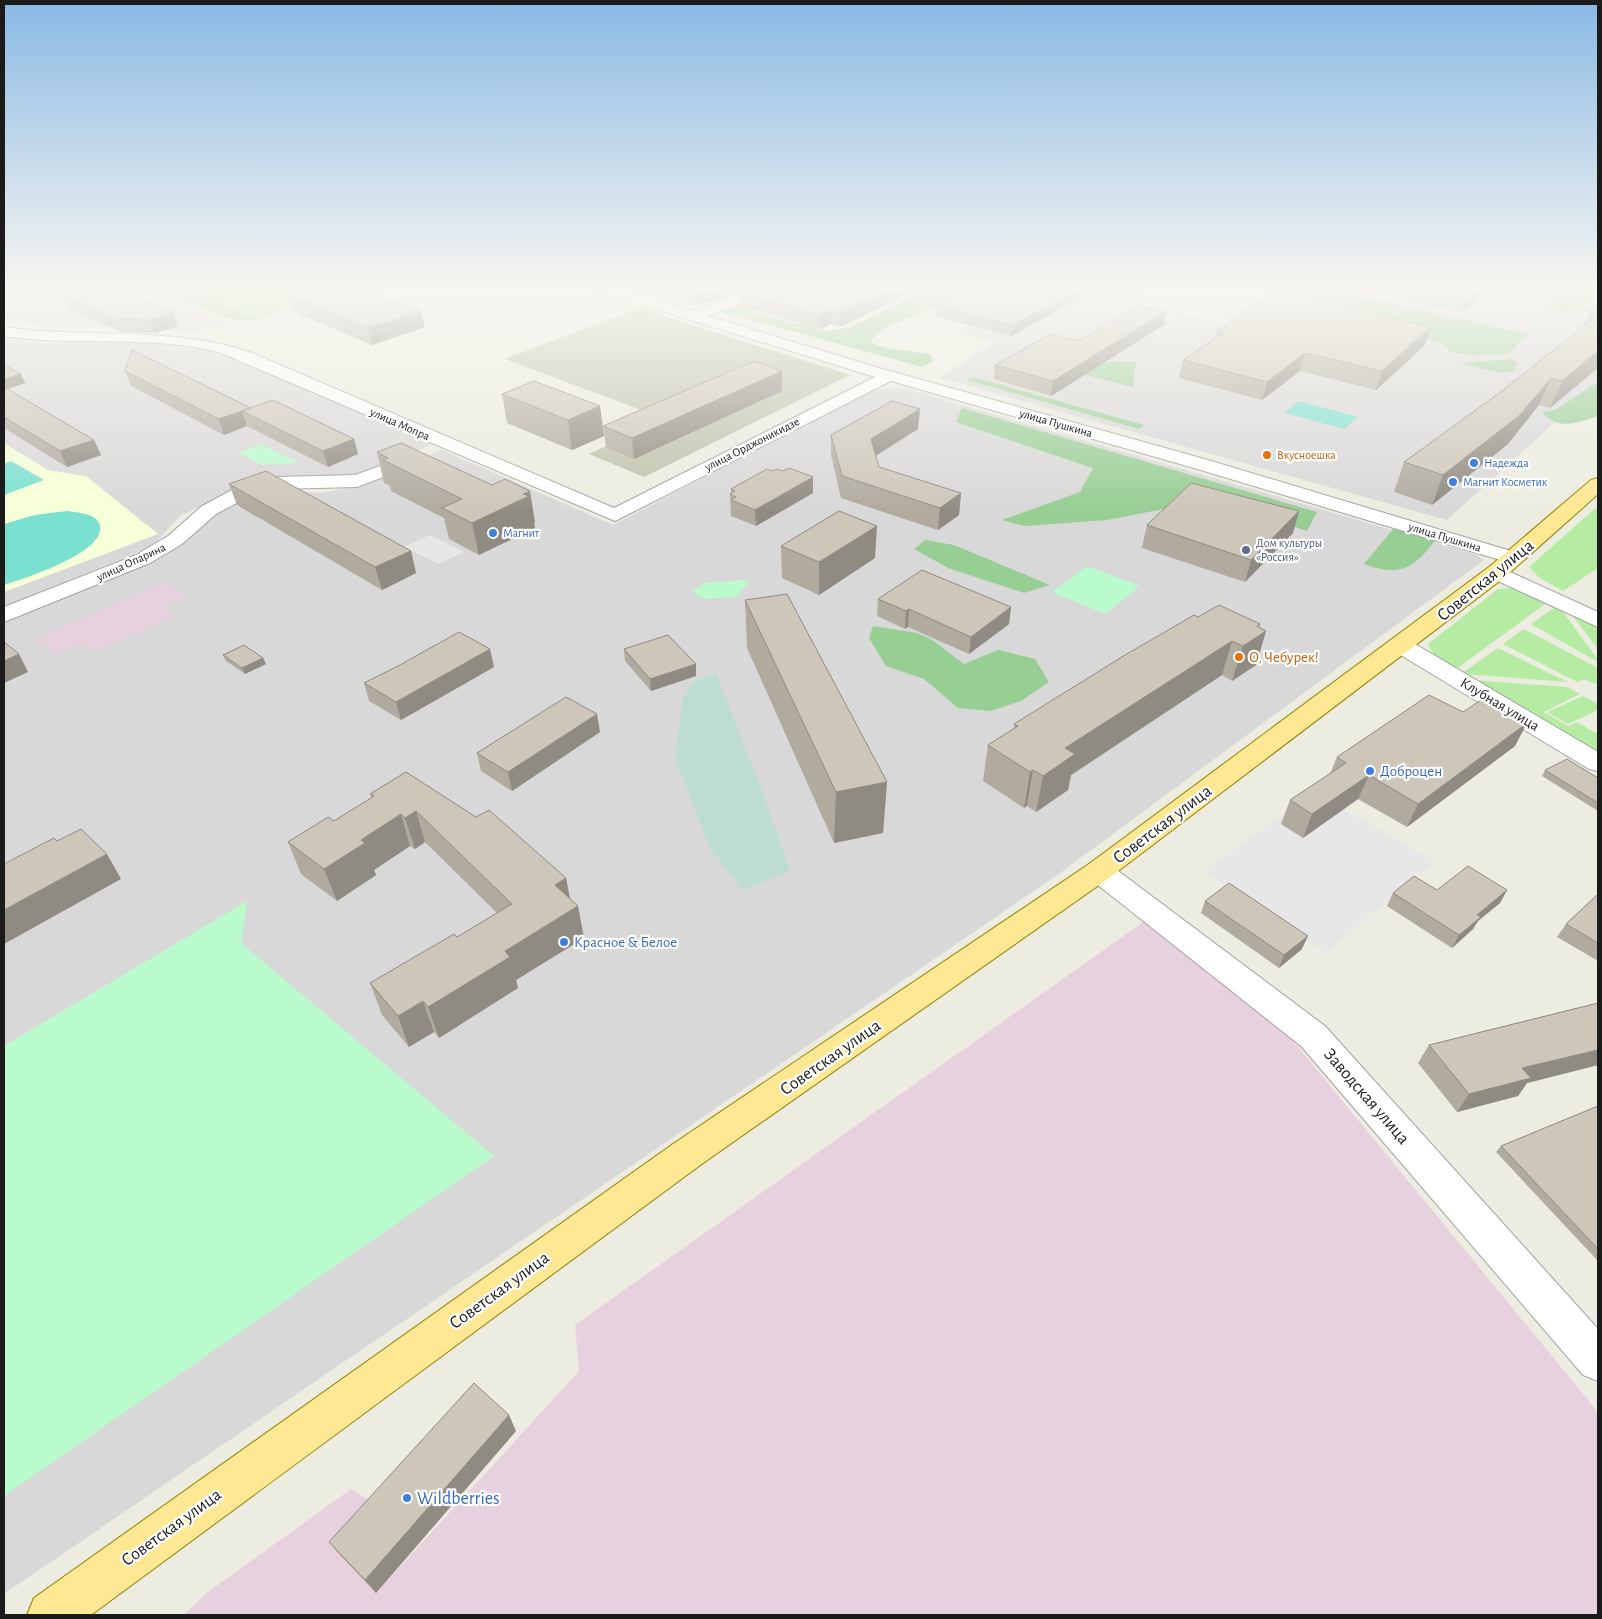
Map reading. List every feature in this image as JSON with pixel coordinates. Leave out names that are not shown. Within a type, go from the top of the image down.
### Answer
[{"type":"main road","name":"Советская улица","points":[[51,1615],[686,1155],[1099,871],[1402,646],[1506,565],[1595,491]]},
{"type":"street","name":"улица Мопра","points":[[261,363],[615,515]]},
{"type":"street","name":"улица Пушкина","points":[[846,363],[1201,464],[1506,565],[1598,620]]},
{"type":"street","name":"улица Орджоникидзе","points":[[615,515],[889,376]]},
{"type":"street","name":"улица Опарина","points":[[4,615],[143,559],[175,540],[209,510],[239,494],[278,483],[357,481],[449,445]]},
{"type":"street","name":"Клубная улица","points":[[1402,646],[1598,762]]},
{"type":"street","name":"Заводская улица","points":[[1099,871],[1313,1036],[1598,1360]]},
{"type":"shaded area","points":[[4,363],[241,363],[433,444],[347,480],[223,496],[180,516],[156,542],[143,550],[4,606]]},
{"type":"shaded area","points":[[514,363],[811,363],[850,375],[644,477],[589,454],[665,419]]},
{"type":"shaded area","points":[[963,363],[1598,363],[1598,383],[1447,520],[940,378]]},
{"type":"shaded area","points":[[888,388],[907,389],[1475,554],[1484,560],[1056,876],[4,1594],[4,615],[144,559],[217,505],[298,491],[321,493],[347,488],[442,450],[613,525],[869,391]]},
{"type":"shaded area","points":[[1299,401],[1358,417],[1344,429],[1285,413]]},
{"type":"shaded area","points":[[4,443],[48,470],[86,476],[158,534],[4,592]]},
{"type":"shaded area","points":[[261,444],[299,463],[262,465],[239,453]]},
{"type":"shaded area","points":[[11,461],[44,480],[4,495],[4,464]]},
{"type":"shaded area","points":[[67,511],[87,514],[98,522],[100,526],[98,536],[90,546],[62,563],[4,585],[4,524],[35,515]]},
{"type":"shaded area","points":[[430,535],[464,552],[438,564],[404,547]]},
{"type":"shaded area","points":[[1087,566],[1140,586],[1105,614],[1052,592]]},
{"type":"shaded area","points":[[746,580],[748,585],[740,590],[741,593],[735,597],[704,599],[692,592],[704,583]]},
{"type":"shaded area","points":[[165,582],[187,596],[162,607],[176,615],[95,652],[82,643],[57,654],[36,639]]},
{"type":"shaded area","points":[[716,673],[763,793],[790,871],[742,890],[709,846],[675,758],[683,698],[692,682]]},
{"type":"shaded area","points":[[1315,792],[1435,862],[1325,953],[1204,871]]},
{"type":"shaded area","points":[[247,901],[241,943],[494,1156],[4,1496],[4,1046]]},
{"type":"shaded area","points":[[1146,920],[1280,1025],[1598,1412],[1598,1615],[184,1615],[204,1595],[351,1489],[383,1508],[340,1555],[376,1593],[579,1371],[575,1325]]},
{"type":"green space","points":[[906,363],[930,363],[922,367]]},
{"type":"green space","points":[[1107,363],[1136,363],[1133,387],[1070,371]]},
{"type":"green space","points":[[1460,363],[1517,363],[1514,371],[1500,373]]},
{"type":"green space","points":[[973,377],[1144,425],[1139,429],[967,380]]},
{"type":"green space","points":[[1598,382],[1598,416],[1568,424],[1555,422],[1542,412],[1555,410]]},
{"type":"green space","points":[[962,408],[1317,512],[1307,531],[1196,495],[1179,506],[1107,520],[1025,526],[1002,520],[1080,492],[1093,468],[956,422]]},
{"type":"green space","points":[[1598,506],[1598,568],[1563,591],[1540,578],[1529,567]]},
{"type":"green space","points":[[1394,528],[1436,539],[1421,557],[1405,568],[1387,570],[1364,564]]},
{"type":"green space","points":[[925,540],[954,545],[1050,585],[1024,593],[948,568],[914,549]]},
{"type":"green space","points":[[1510,588],[1549,601],[1455,670],[1433,654],[1428,644],[1498,589]]},
{"type":"green space","points":[[1558,605],[1598,660],[1598,662],[1531,624]]},
{"type":"green space","points":[[1568,610],[1598,625],[1598,649]]},
{"type":"green space","points":[[873,626],[917,633],[931,639],[964,664],[998,650],[1035,659],[1049,682],[1021,701],[990,711],[958,708],[924,679],[886,666],[869,638]]},
{"type":"green space","points":[[1524,629],[1598,668],[1596,674],[1598,682],[1595,684],[1585,679],[1577,682],[1503,644]]},
{"type":"green space","points":[[1498,648],[1568,682],[1461,674]]},
{"type":"green space","points":[[1473,680],[1567,687],[1580,694],[1544,712],[1568,726],[1577,722],[1598,734],[1598,752]]},
{"type":"green space","points":[[1583,696],[1598,704],[1598,710],[1568,724],[1547,712]]},
{"type":"building","points":[[128,363],[158,363],[251,408],[219,419],[125,371]]},
{"type":"building","points":[[750,363],[758,363],[782,371],[632,438],[603,426]]},
{"type":"building","points":[[999,363],[1083,363],[1053,381],[995,365]]},
{"type":"building","points":[[1193,363],[1292,363],[1267,382]]},
{"type":"building","points":[[1346,363],[1391,363],[1382,371]]},
{"type":"building","points":[[1538,363],[1584,363],[1562,381],[1551,378],[1520,415],[1443,475],[1404,462]]},
{"type":"building","points":[[4,365],[21,374],[4,379]]},
{"type":"building","points":[[534,381],[600,406],[568,420],[502,394]]},
{"type":"building","points":[[4,387],[94,440],[60,451],[4,417]]},
{"type":"building","points":[[273,400],[354,439],[323,451],[242,411]]},
{"type":"building","points":[[892,401],[920,409],[871,439],[879,467],[961,493],[940,508],[842,476],[831,435]]},
{"type":"building","points":[[401,443],[492,485],[505,479],[530,491],[523,494],[529,496],[472,523],[442,508],[462,499],[383,460],[388,458],[377,452]]},
{"type":"building","points":[[789,468],[813,477],[755,510],[731,500],[736,497],[730,494],[735,491],[731,489],[767,469],[783,471]]},
{"type":"building","points":[[266,471],[411,551],[375,567],[229,484]]},
{"type":"building","points":[[1191,483],[1299,511],[1251,560],[1147,525]]},
{"type":"building","points":[[839,511],[877,526],[819,562],[781,546]]},
{"type":"building","points":[[922,570],[1011,607],[971,637],[909,609],[906,611],[878,599]]},
{"type":"building","points":[[787,594],[887,782],[836,792],[745,600]]},
{"type":"building","points":[[1219,605],[1260,624],[1257,626],[1266,631],[1243,646],[1232,641],[1065,748],[1075,754],[1043,776],[1033,770],[1030,772],[988,745],[1018,726],[1014,724],[1125,655],[1194,615],[1198,617]]},
{"type":"building","points":[[459,632],[490,649],[396,702],[364,683],[398,666]]},
{"type":"building","points":[[668,635],[696,664],[650,679],[624,649]]},
{"type":"building","points":[[4,642],[19,654],[4,661]]},
{"type":"building","points":[[244,645],[263,658],[242,668],[223,655]]},
{"type":"building","points":[[1429,695],[1463,712],[1481,700],[1527,723],[1418,804],[1369,775],[1312,814],[1290,800],[1346,763],[1337,757]]},
{"type":"building","points":[[566,697],[597,714],[508,772],[477,753]]},
{"type":"building","points":[[1567,759],[1598,778],[1598,803],[1545,770]]},
{"type":"building","points":[[406,772],[476,817],[489,810],[566,878],[555,885],[578,906],[505,951],[510,957],[428,1007],[423,1001],[398,1016],[370,983],[454,934],[457,937],[512,904],[416,811],[405,818],[401,814],[361,840],[365,843],[324,869],[288,842],[328,817],[334,821],[374,796],[370,794]]},
{"type":"building","points":[[81,829],[107,854],[4,910],[4,864],[54,838],[57,841]]},
{"type":"building","points":[[1468,866],[1507,890],[1477,915],[1481,917],[1459,935],[1393,893],[1414,876],[1437,890]]},
{"type":"building","points":[[1229,883],[1308,936],[1284,955],[1205,901]]},
{"type":"building","points":[[1598,894],[1598,943],[1566,924]]},
{"type":"building","points":[[1598,1003],[1598,1050],[1522,1068],[1531,1078],[1469,1094],[1429,1045]]},
{"type":"building","points":[[1598,1106],[1598,1249],[1501,1146]]},
{"type":"building","points":[[474,1383],[509,1415],[365,1580],[329,1542]]},
{"type":"place","name":"Вкусноешка","points":[[1267,455]]},
{"type":"place","name":"Надежда","points":[[1474,463]]},
{"type":"place","name":"Магнит Косметик","points":[[1453,482]]},
{"type":"place","name":"Магнит","points":[[493,533]]},
{"type":"place","name":"Дом культуры «Россия»","points":[[1246,550]]},
{"type":"place","name":"О, Чебурек!","points":[[1239,657]]},
{"type":"place","name":"Доброцен","points":[[1370,771]]},
{"type":"place","name":"Красное & Белое","points":[[564,942]]},
{"type":"place","name":"Wildberries","points":[[407,1498]]}]
